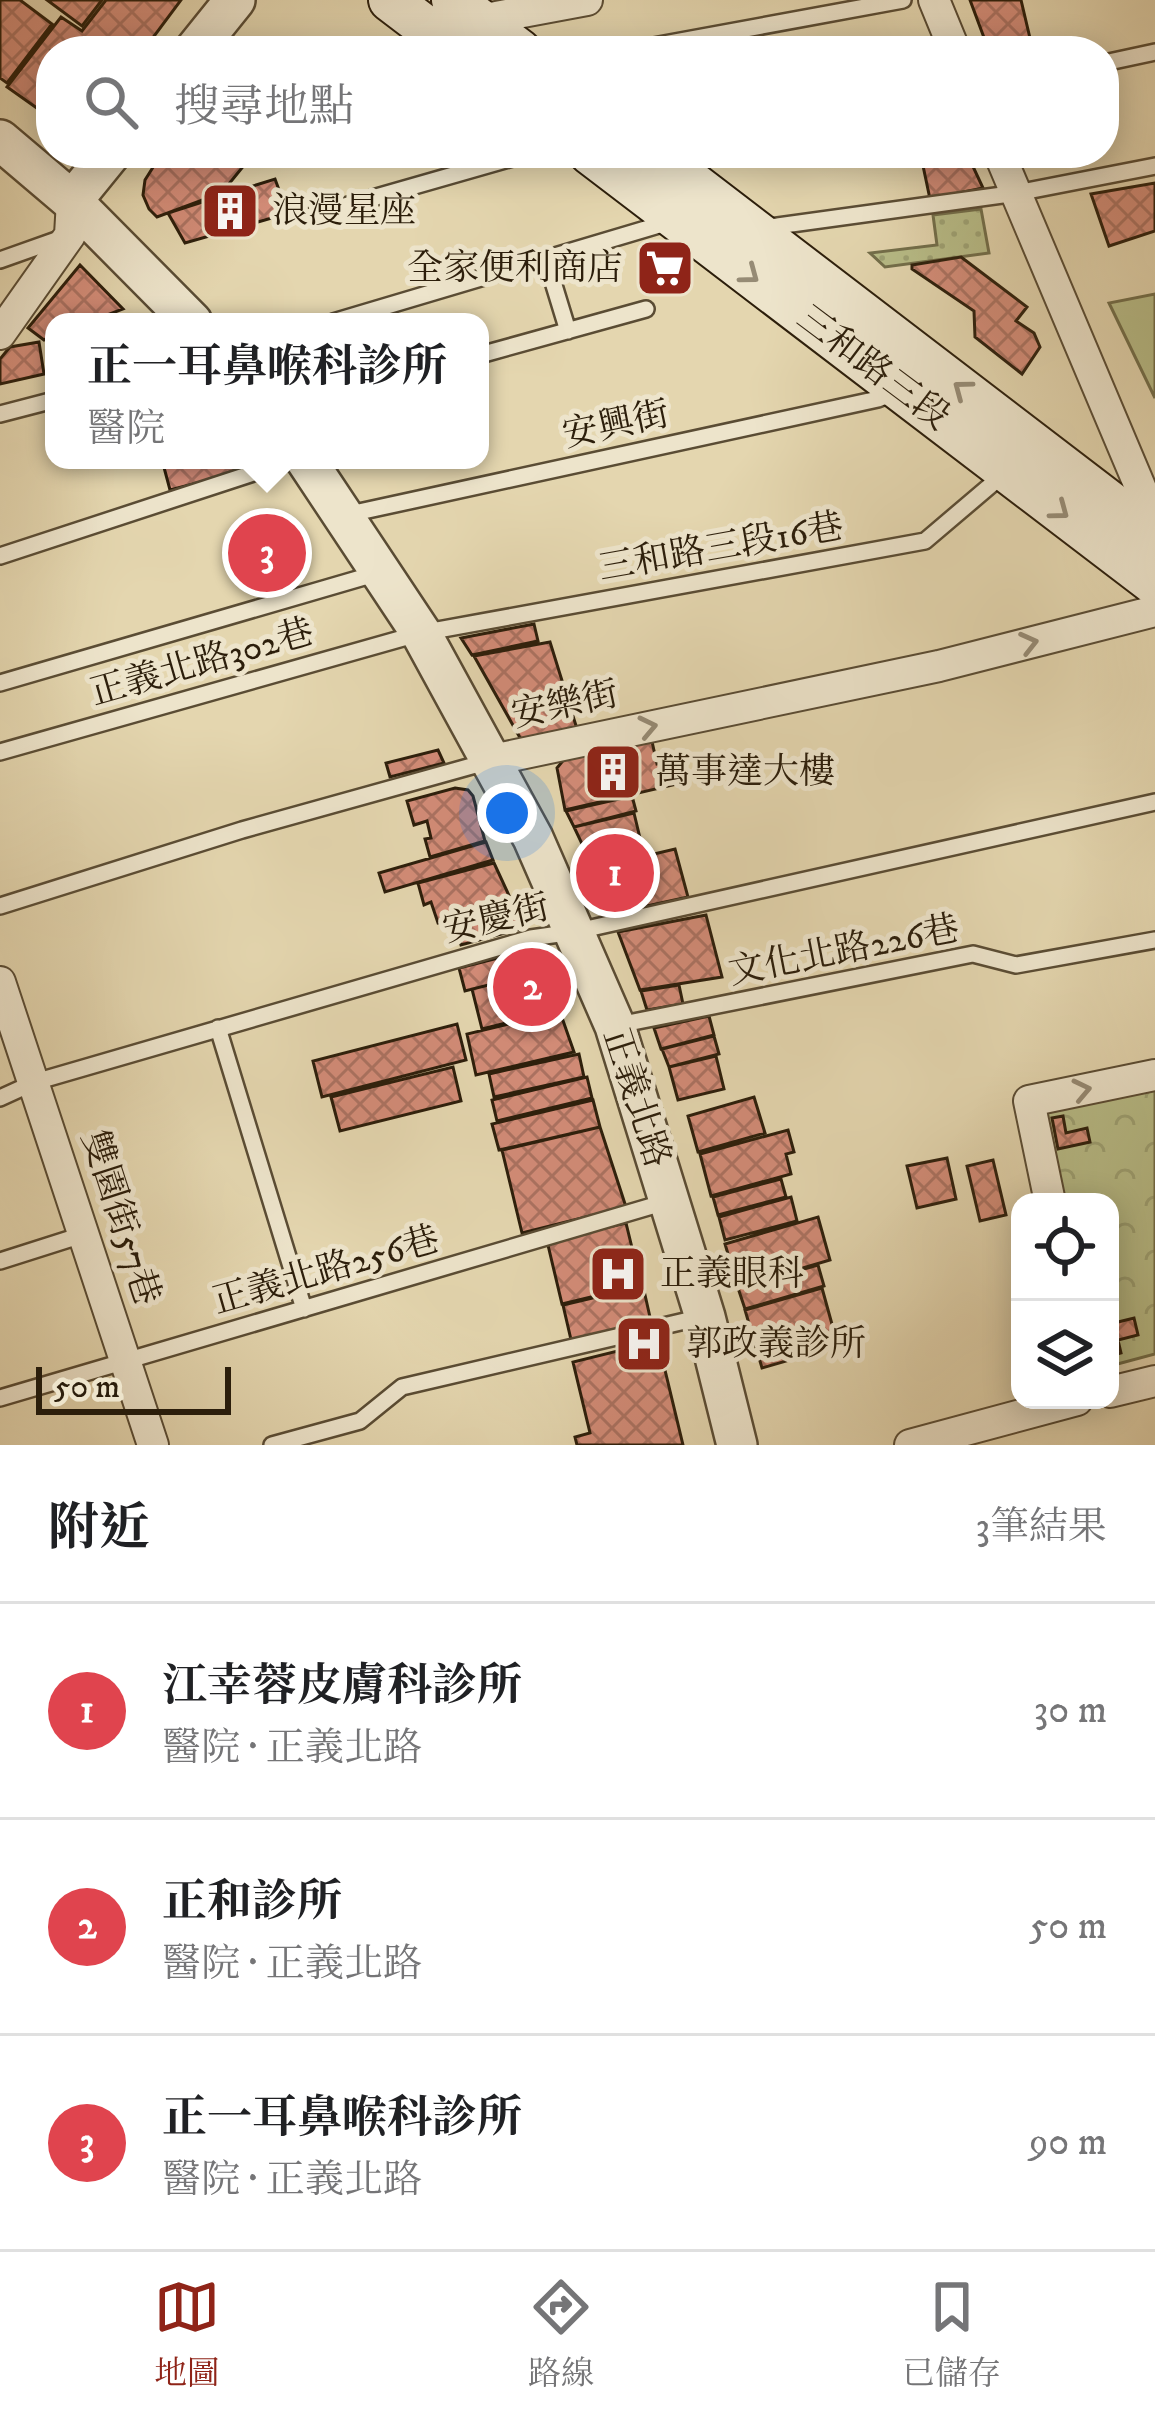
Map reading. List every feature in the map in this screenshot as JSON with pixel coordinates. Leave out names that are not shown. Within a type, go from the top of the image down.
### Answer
[{"type":"main road","points":[[390,0],[463,24]]},
{"type":"main road","name":"三和路三段","points":[[610,168],[1155,584]]},
{"type":"main road","name":"三和路三段","points":[[673,168],[1155,537]]},
{"type":"street","points":[[206,36],[235,0]]},
{"type":"street","points":[[463,24],[587,0]]},
{"type":"street","points":[[934,0],[949,36]]},
{"type":"street","points":[[0,140],[71,218],[182,313]]},
{"type":"street","points":[[0,334],[102,168]]},
{"type":"street","points":[[1006,168],[1155,522]]},
{"type":"street","name":"正義北路","points":[[312,469],[421,633],[492,760],[533,838],[615,1026],[705,1317],[737,1445]]},
{"type":"street","name":"安樂街","points":[[492,760],[939,666],[1155,611]]},
{"type":"street","name":"雙園街57巷","points":[[0,982],[153,1445]]},
{"type":"street","points":[[1048,1193],[1029,1101],[1155,1075]]},
{"type":"street","points":[[1119,1390],[1155,1381]]},
{"type":"street","points":[[910,1445],[1044,1409]]},
{"type":"lane","points":[[707,36],[903,0]]},
{"type":"lane","points":[[1119,60],[1155,52]]},
{"type":"lane","points":[[753,229],[1017,193],[1155,166]]},
{"type":"lane","points":[[313,215],[478,168]]},
{"type":"lane","points":[[0,260],[71,218]]},
{"type":"lane","points":[[363,313],[678,220]]},
{"type":"lane","points":[[546,259],[568,331]]},
{"type":"lane","points":[[489,353],[646,309]]},
{"type":"lane","name":"安興街","points":[[342,515],[878,399],[901,390]]},
{"type":"lane","points":[[0,414],[45,402]]},
{"type":"lane","points":[[0,556],[266,469]]},
{"type":"lane","name":"三和路三段16巷","points":[[421,633],[926,542],[1007,471]]},
{"type":"lane","points":[[0,683],[381,572]]},
{"type":"lane","name":"正義北路302巷","points":[[0,752],[421,633]]},
{"type":"lane","name":"安樂街","points":[[0,906],[242,830],[492,760]]},
{"type":"lane","name":"安慶街","points":[[0,1098],[35,1082],[531,938],[1155,802]]},
{"type":"lane","name":"文化北路226巷","points":[[615,1026],[973,954],[1016,964],[1155,940]]},
{"type":"lane","points":[[218,1028],[304,1309]]},
{"type":"lane","name":"正義北路256巷","points":[[0,1398],[669,1201]]},
{"type":"lane","points":[[0,1261],[85,1234]]},
{"type":"lane","points":[[272,1445],[360,1421],[402,1387],[705,1317]]},
{"type":"green space","points":[[981,209],[989,253],[885,267],[870,253],[937,245],[933,215]]},
{"type":"green space","points":[[1155,294],[1155,398],[1109,303]]},
{"type":"green space","points":[[1155,1089],[1155,1354],[1119,1364],[1119,1193],[1060,1193],[1045,1113]]},
{"type":"building","points":[[0,0],[20,0],[52,24],[43,36],[36,36],[36,45],[7,83],[0,78]]},
{"type":"building","points":[[47,0],[102,0],[82,26]]},
{"type":"building","points":[[106,0],[181,0],[154,36],[46,36],[61,17],[82,31]]},
{"type":"building","points":[[970,0],[1021,0],[1029,36],[983,36]]},
{"type":"building","points":[[36,49],[36,107],[7,87]]},
{"type":"building","points":[[153,168],[242,168],[224,190],[217,185],[208,198],[157,217],[143,195]]},
{"type":"building","points":[[923,168],[974,168],[983,188],[930,199]]},
{"type":"building","name":"浪漫星座","points":[[275,179],[286,209],[279,216],[185,243],[168,213]]},
{"type":"building","points":[[1155,183],[1155,231],[1109,246],[1091,194]]},
{"type":"building","points":[[961,257],[1027,307],[1016,321],[1034,333],[1040,347],[1022,374],[975,337],[974,311],[912,269],[912,265]]},
{"type":"building","points":[[80,265],[123,309],[45,313],[44,340],[28,328]]},
{"type":"building","points":[[39,342],[44,374],[0,384],[0,359],[10,347]]},
{"type":"building","points":[[164,469],[236,469],[228,475],[170,490]]},
{"type":"building","points":[[534,624],[538,641],[472,655],[461,638]]},
{"type":"building","points":[[550,642],[578,732],[523,743],[474,656]]},
{"type":"building","name":"萬事達大樓","points":[[651,737],[657,764],[667,762],[673,785],[565,810],[557,768],[566,757]]},
{"type":"building","points":[[438,750],[444,763],[390,777],[386,763]]},
{"type":"building","points":[[455,788],[473,796],[485,841],[430,857],[427,821],[414,825],[407,801]]},
{"type":"building","points":[[632,796],[636,811],[574,827],[566,811]]},
{"type":"building","points":[[634,813],[644,855],[593,867],[574,827]]},
{"type":"building","points":[[486,842],[493,860],[385,892],[379,873]]},
{"type":"building","points":[[675,849],[688,897],[615,913],[594,868]]},
{"type":"building","points":[[494,863],[512,902],[438,923],[431,902],[424,905],[418,883]]},
{"type":"building","points":[[513,904],[520,929],[461,945],[454,920]]},
{"type":"building","points":[[706,915],[722,977],[640,990],[618,932]]},
{"type":"building","points":[[537,948],[543,971],[465,991],[459,968]]},
{"type":"building","points":[[544,972],[559,1010],[482,1029],[472,989]]},
{"type":"building","points":[[679,985],[683,1004],[647,1010],[641,991]]},
{"type":"building","points":[[560,1012],[574,1052],[476,1075],[467,1034]]},
{"type":"building","points":[[709,1016],[714,1035],[661,1049],[654,1028]]},
{"type":"building","points":[[457,1024],[466,1060],[322,1097],[313,1061]]},
{"type":"building","points":[[714,1036],[719,1054],[669,1067],[662,1049]]},
{"type":"building","points":[[579,1054],[584,1077],[494,1097],[489,1074]]},
{"type":"building","points":[[716,1056],[724,1089],[678,1100],[669,1067]]},
{"type":"building","points":[[453,1067],[461,1101],[340,1131],[331,1097]]},
{"type":"building","points":[[587,1077],[592,1098],[497,1121],[492,1100]]},
{"type":"building","points":[[754,1097],[765,1133],[698,1152],[688,1116]]},
{"type":"building","points":[[593,1100],[600,1127],[499,1150],[492,1124]]},
{"type":"building","points":[[1063,1116],[1066,1133],[1087,1128],[1090,1142],[1058,1149],[1052,1118]]},
{"type":"building","points":[[600,1127],[626,1207],[522,1233],[502,1150]]},
{"type":"building","points":[[788,1130],[794,1152],[786,1154],[791,1174],[711,1196],[700,1154]]},
{"type":"building","points":[[947,1158],[956,1199],[917,1208],[907,1166]]},
{"type":"building","points":[[993,1160],[1006,1215],[980,1221],[967,1166]]},
{"type":"building","points":[[781,1179],[786,1197],[718,1215],[713,1197]]},
{"type":"building","points":[[791,1197],[797,1221],[725,1240],[719,1217]]},
{"type":"building","points":[[818,1217],[830,1260],[738,1287],[725,1244]]},
{"type":"building","points":[[626,1223],[641,1285],[562,1304],[547,1241]]},
{"type":"building","points":[[818,1265],[824,1286],[745,1309],[738,1288]]},
{"type":"building","points":[[643,1286],[652,1326],[572,1344],[563,1305]]},
{"type":"building","points":[[822,1288],[838,1346],[762,1368],[745,1310]]},
{"type":"building","points":[[1134,1318],[1138,1335],[1119,1340],[1119,1322]]},
{"type":"building","points":[[658,1341],[683,1445],[577,1445],[575,1437],[590,1433],[573,1362]]},
{"type":"place","name":"浪漫星座","points":[[230,211]]},
{"type":"place","name":"全家便利商店","points":[[665,268]]},
{"type":"place","name":"正一耳鼻喉科診所","points":[[267,553]]},
{"type":"place","name":"萬事達大樓","points":[[613,772]]},
{"type":"place","name":"江幸蓉皮膚科診所","points":[[615,873]]},
{"type":"place","name":"正和診所","points":[[532,987]]},
{"type":"place","name":"正義眼科","points":[[618,1274]]},
{"type":"place","name":"郭政義診所","points":[[644,1344]]}]
